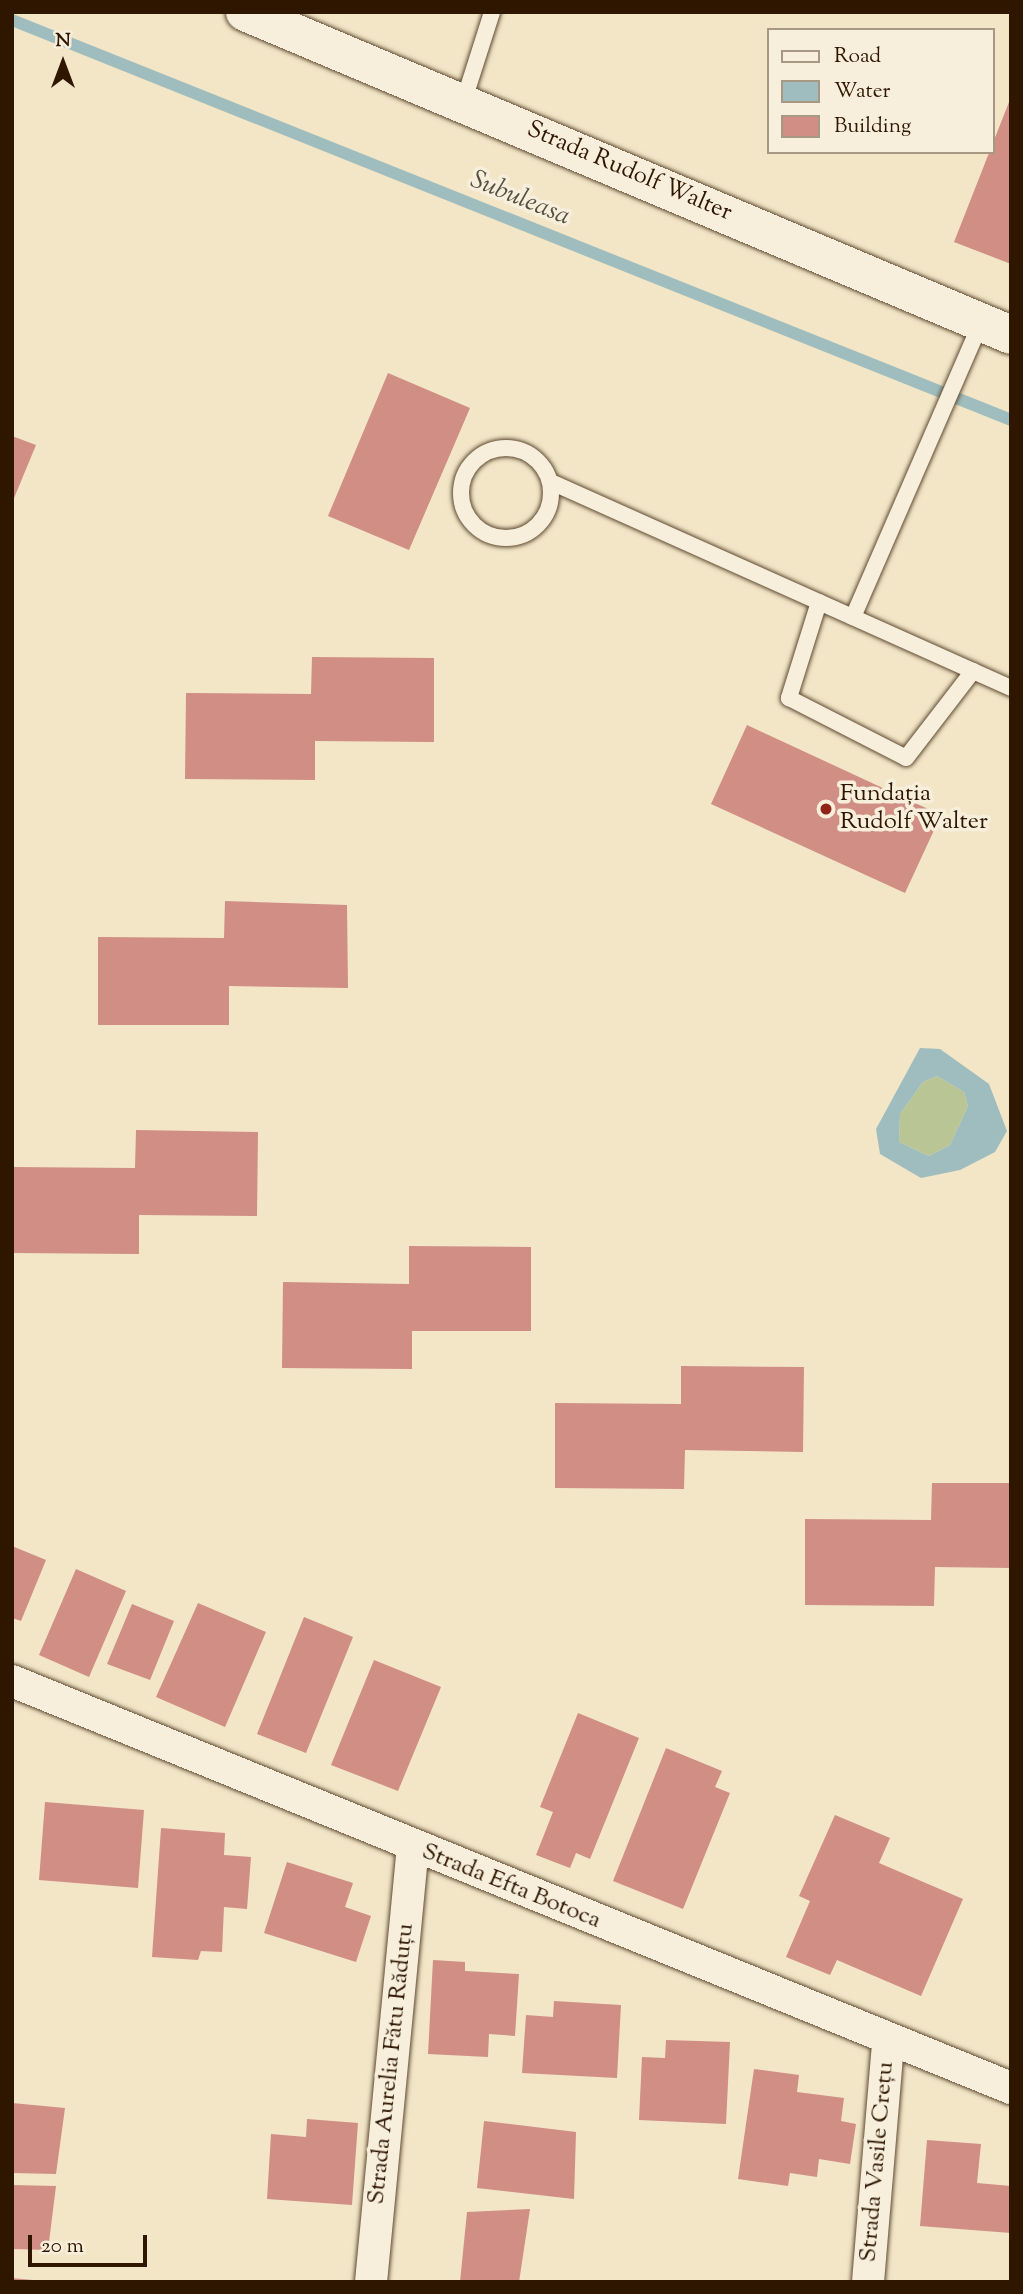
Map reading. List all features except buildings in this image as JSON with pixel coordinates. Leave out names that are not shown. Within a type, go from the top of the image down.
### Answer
[{"type":"street","name":"Strada Rudolf Walter","points":[[245,12],[464,100],[988,334]]},
{"type":"street","name":"Strada Efta Botoca","points":[[12,1681],[888,2043],[1011,2088]]},
{"type":"street","name":"Strada Aurelia Fătu Răduțu","points":[[371,2282],[413,1847]]},
{"type":"street","name":"Strada Vasile Crețu","points":[[868,2282],[888,2043]]},
{"type":"lane","points":[[464,100],[492,12]]},
{"type":"lane","points":[[853,617],[911,484],[988,334]]},
{"type":"lane","points":[[551,482],[551,503],[541,523],[523,536],[501,539],[480,531],[466,515],[460,494],[465,472],[479,455],[500,447],[522,450],[540,463],[551,482],[1011,688]]},
{"type":"lane","points":[[819,602],[789,698],[906,758],[973,671]]},
{"type":"green space","points":[[937,1076],[964,1092],[968,1106],[950,1145],[929,1156],[899,1142],[900,1114],[923,1082]]},
{"type":"water","points":[[920,1048],[940,1049],[989,1084],[1007,1131],[995,1152],[960,1170],[921,1178],[880,1154],[876,1129]],"holes":[[[937,1076],[964,1092],[968,1106],[950,1145],[929,1156],[899,1142],[900,1114],[923,1082]]]},
{"type":"waterway","name":"Subuleasa","points":[[12,20],[1011,420]]},
{"type":"place","name":"Fundația Rudolf Walter","points":[[826,809]]}]
